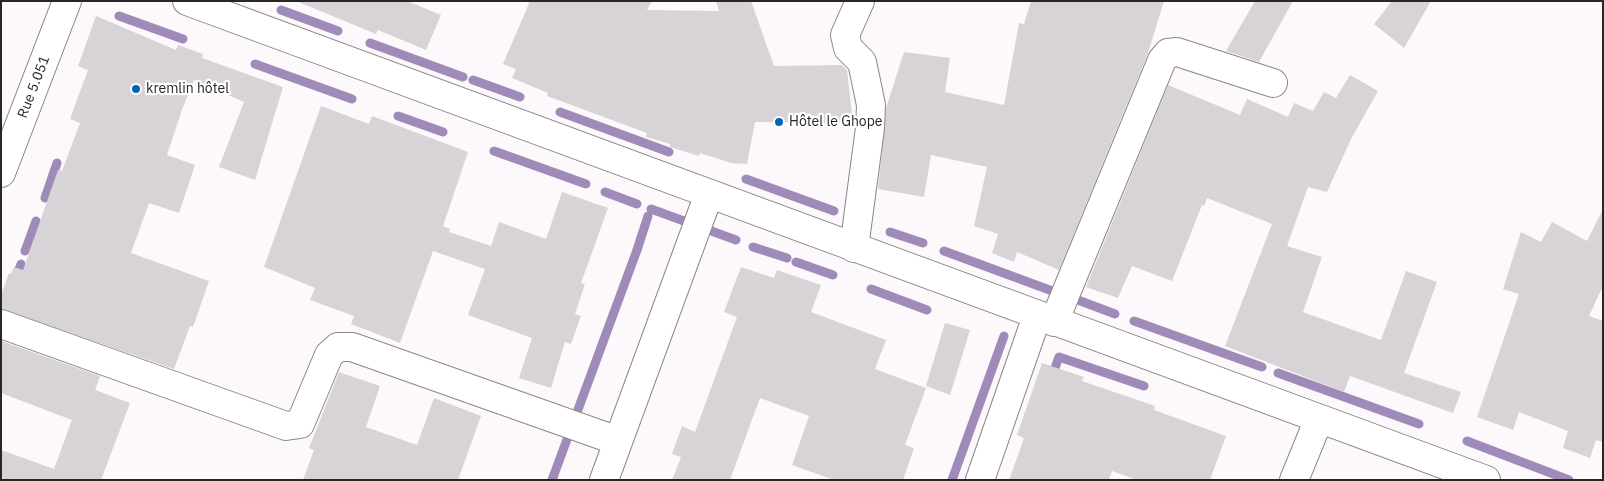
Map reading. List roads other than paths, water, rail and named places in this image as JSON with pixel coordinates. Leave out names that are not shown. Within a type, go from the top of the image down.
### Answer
[{"type":"street","name":"Rue 5.051","points":[[1,173],[66,1]]},
{"type":"street","points":[[854,248],[870,128],[871,105],[862,62],[848,48],[845,35],[860,1]]},
{"type":"street","points":[[194,2],[1476,478]]},
{"type":"street","points":[[980,480],[1046,319],[1162,60],[1168,53],[1177,52],[1274,83]]},
{"type":"street","points":[[604,480],[709,194]]},
{"type":"street","points":[[1,324],[286,426],[300,424],[329,355],[338,347],[352,347],[618,441]]},
{"type":"street","points":[[1294,480],[1319,419]]},
{"type":"waterway","points":[[281,10],[338,31]]},
{"type":"waterway","points":[[119,16],[183,39]]},
{"type":"waterway","points":[[370,43],[463,77]]},
{"type":"waterway","points":[[255,64],[352,99]]},
{"type":"waterway","points":[[473,80],[520,97]]},
{"type":"waterway","points":[[560,112],[669,152]]},
{"type":"waterway","points":[[398,116],[443,132]]},
{"type":"waterway","points":[[494,151],[586,184]]},
{"type":"waterway","points":[[45,198],[57,163]]},
{"type":"waterway","points":[[746,179],[834,211]]},
{"type":"waterway","points":[[605,192],[637,204]]},
{"type":"waterway","points":[[651,209],[736,240]]},
{"type":"waterway","points":[[552,480],[648,216]]},
{"type":"waterway","points":[[25,251],[36,221]]},
{"type":"waterway","points":[[890,232],[923,243]]},
{"type":"waterway","points":[[753,247],[787,258]]},
{"type":"waterway","points":[[944,251],[1055,292]]},
{"type":"waterway","points":[[796,262],[833,275]]},
{"type":"waterway","points":[[15,280],[21,264]]},
{"type":"waterway","points":[[871,289],[927,310]]},
{"type":"waterway","points":[[1070,297],[1115,314]]},
{"type":"waterway","points":[[1134,321],[1262,367]]},
{"type":"waterway","points":[[952,480],[1004,336]]},
{"type":"waterway","points":[[1051,379],[1059,357],[1144,386]]},
{"type":"waterway","points":[[1278,373],[1419,424]]},
{"type":"waterway","points":[[1467,441],[1569,480]]},
{"type":"place","name":"kremlin hôtel","points":[[136,89]]},
{"type":"place","name":"Hôtel le Ghope","points":[[779,122]]}]
